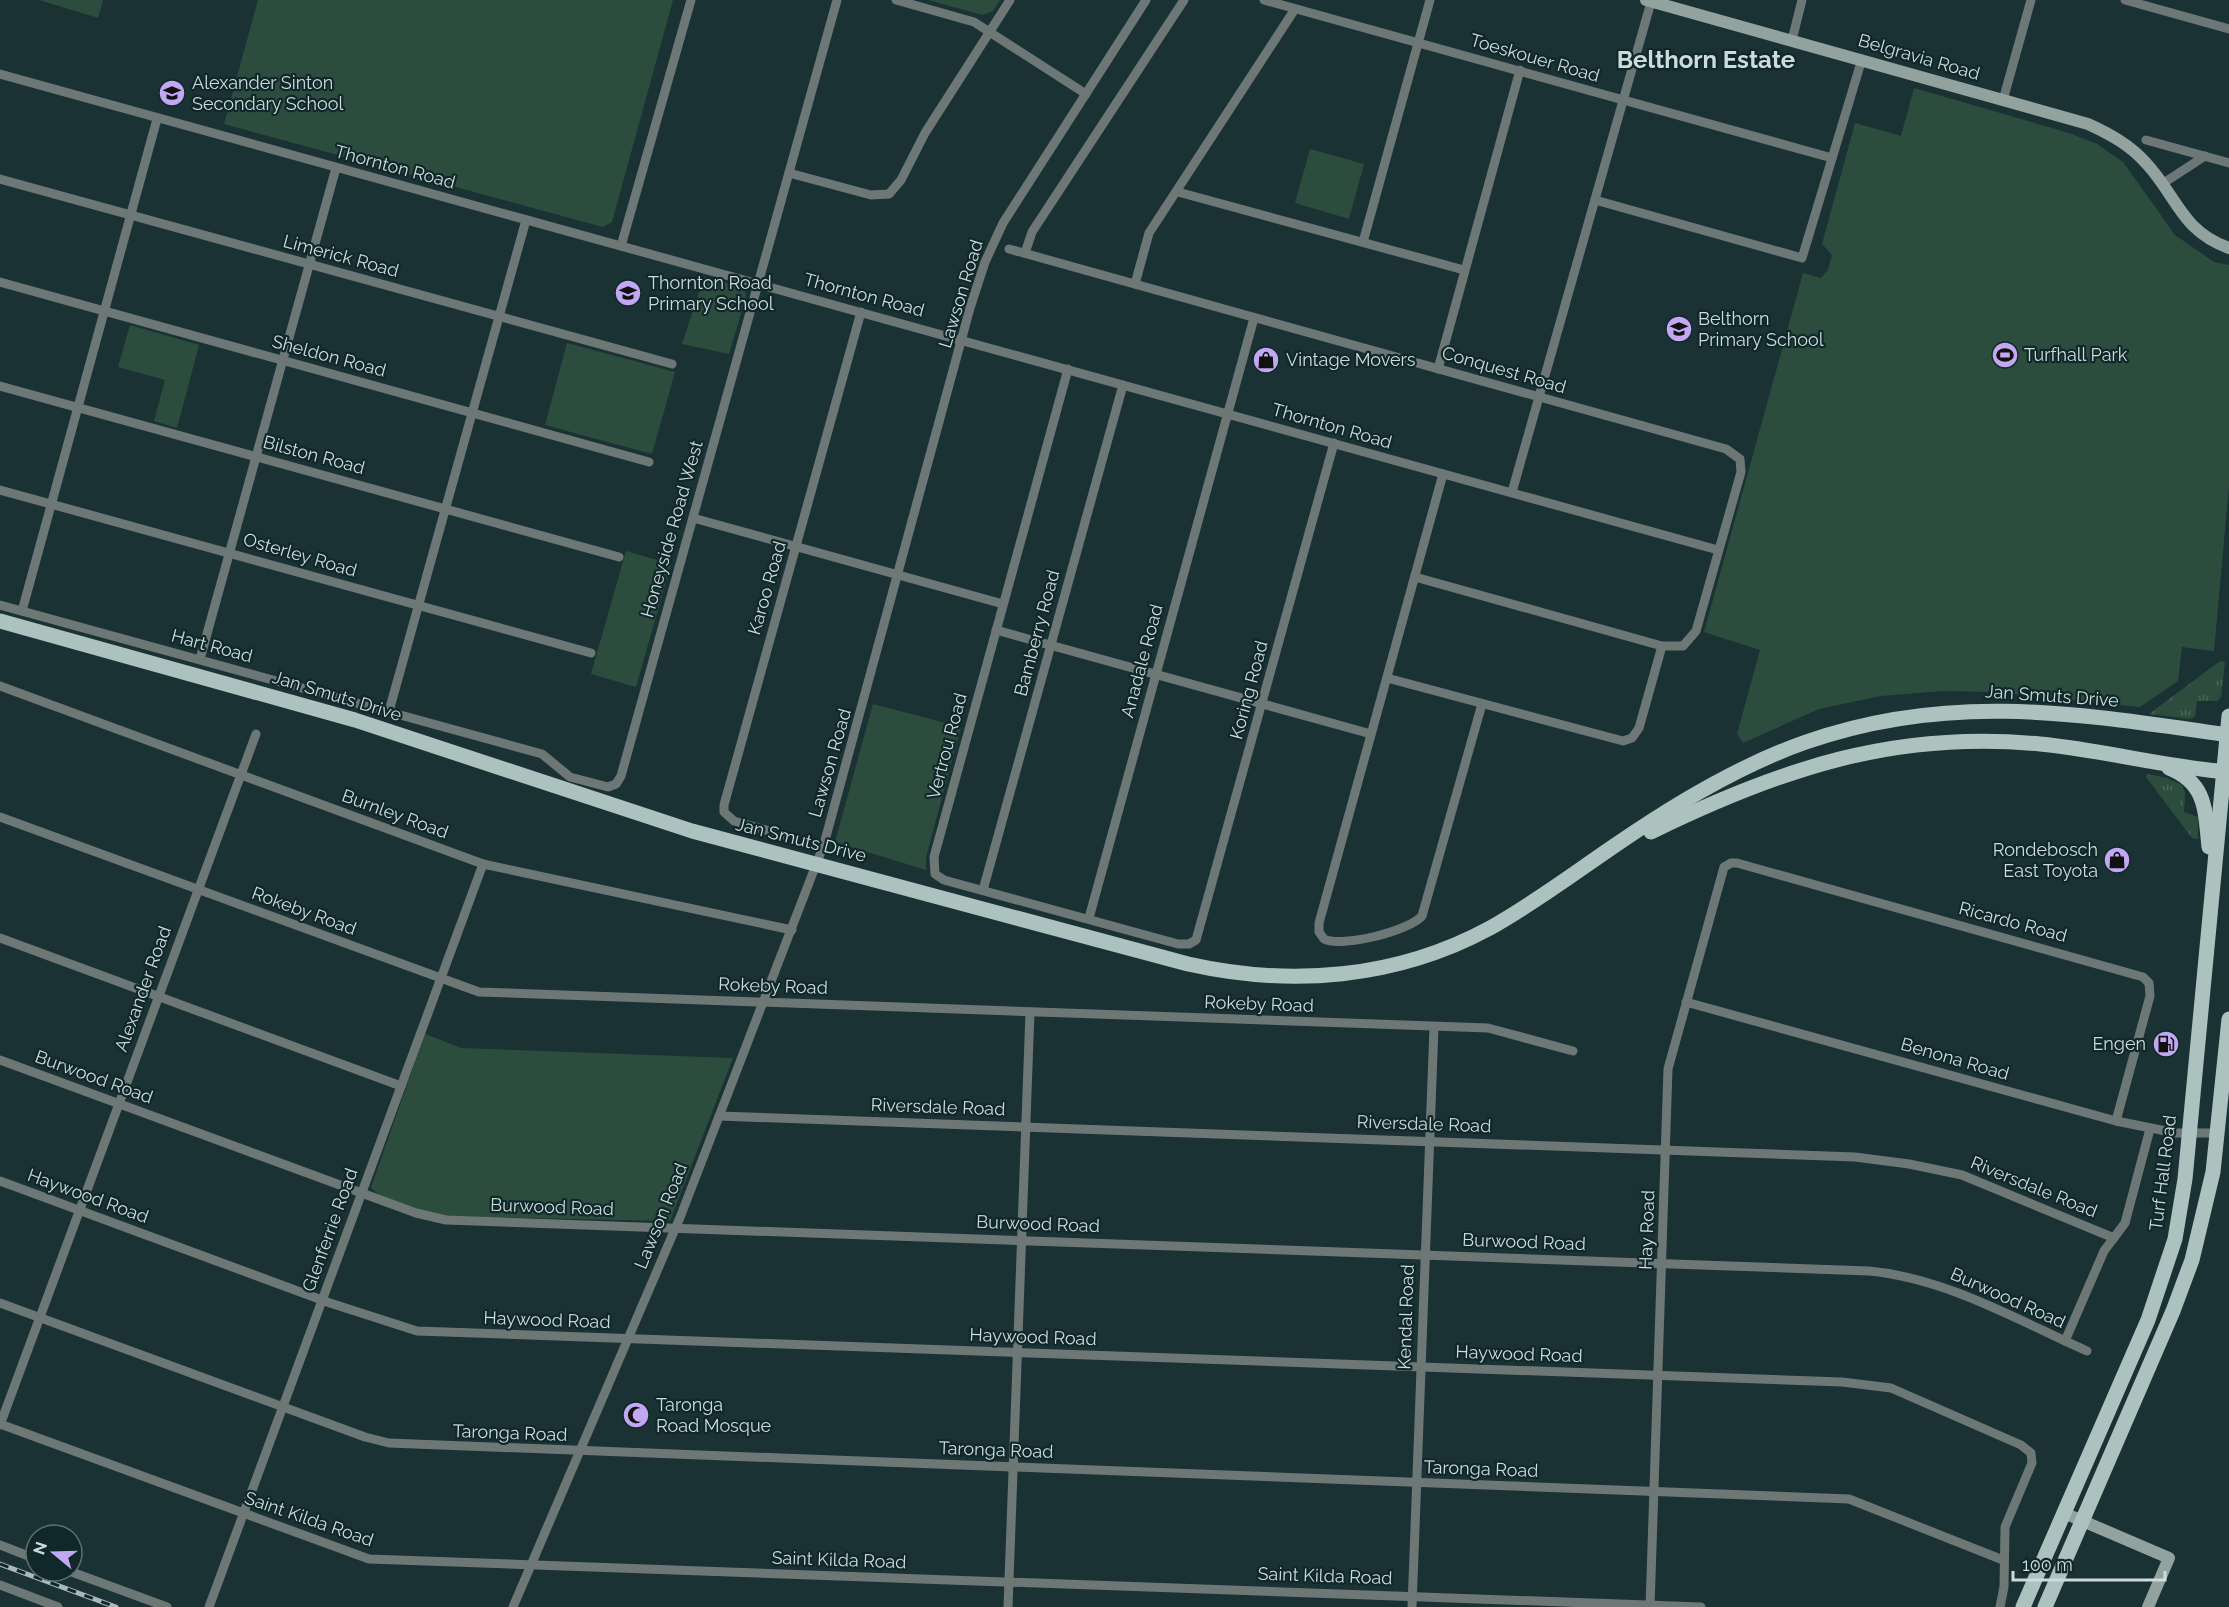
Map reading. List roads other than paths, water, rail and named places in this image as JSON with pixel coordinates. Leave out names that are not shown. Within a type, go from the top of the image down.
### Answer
[{"type":"main road","name":"Jan Smuts Drive","points":[[0,621],[355,720],[692,831],[1188,964],[1239,974],[1309,977],[1387,967],[1456,944],[1496,924],[1670,810],[1748,767],[1823,736],[1881,721],[1950,711],[2017,710],[2228,734]]},
{"type":"main road","name":"Turf Hall Road","points":[[2023,1607],[2148,1320],[2168,1262],[2182,1209],[2212,885],[2226,772],[2229,716]]},
{"type":"main road","name":"Jan Smuts Drive","points":[[1586,867],[1680,818],[1761,782],[1803,768],[1887,748],[1932,742],[2040,744],[2226,772]]},
{"type":"main road","points":[[2158,763],[2178,772],[2194,784],[2203,798],[2212,885]]},
{"type":"main road","points":[[2045,1607],[2188,1271],[2207,1203],[2218,1133],[2229,1019]]},
{"type":"street","points":[[621,246],[691,0]]},
{"type":"street","name":"Honeyside Road West","points":[[616,784],[621,776],[837,0]]},
{"type":"street","points":[[896,0],[974,22],[990,30],[1086,93]]},
{"type":"street","points":[[789,173],[872,195],[890,194],[896,189],[925,133],[1010,0]]},
{"type":"street","name":"Lawson Road","points":[[513,1607],[675,1229],[817,864],[842,784],[970,308],[993,242],[1146,0]]},
{"type":"street","points":[[1025,253],[1032,232],[1184,0]]},
{"type":"street","name":"Toeskouer Road","points":[[1264,0],[1832,158]]},
{"type":"street","points":[[1363,242],[1430,0]]},
{"type":"street","points":[[1792,40],[1802,0]]},
{"type":"street","points":[[2003,100],[2031,0]]},
{"type":"street","points":[[2125,0],[2229,29]]},
{"type":"street","points":[[1512,492],[1623,99],[1648,1]]},
{"type":"street","name":"Belgravia Road","points":[[1648,1],[2082,122],[2108,133],[2139,156],[2163,184],[2183,218],[2216,243],[2229,248]]},
{"type":"street","points":[[1135,284],[1146,241],[1295,9]]},
{"type":"street","points":[[1595,200],[1802,258],[1862,59]]},
{"type":"street","points":[[1438,369],[1520,70]]},
{"type":"street","name":"Thornton Road","points":[[0,74],[1718,550]]},
{"type":"street","points":[[22,611],[157,119]]},
{"type":"street","points":[[2146,140],[2229,163]]},
{"type":"street","points":[[2163,184],[2205,156]]},
{"type":"street","points":[[200,659],[336,168]]},
{"type":"street","name":"Limerick Road","points":[[0,179],[672,364]]},
{"type":"street","points":[[1178,192],[1464,270]]},
{"type":"street","points":[[389,711],[526,220]]},
{"type":"street","name":"Conquest Road","points":[[1010,249],[1726,449],[1736,455],[1741,462],[1741,472],[1696,631],[1691,640],[1680,647],[1662,646]]},
{"type":"street","name":"Sheldon Road","points":[[0,282],[649,462]]},
{"type":"street","name":"Karoo Road","points":[[783,835],[735,821],[724,812],[724,805],[861,312]]},
{"type":"street","name":"Anadale Road","points":[[1089,918],[1254,318]]},
{"type":"street","name":"Vertrou Road","points":[[1068,369],[933,863],[934,874],[983,890],[1178,944],[1191,944]]},
{"type":"street","name":"Bamberry Road","points":[[983,890],[1123,385]]},
{"type":"street","name":"Bilston Road","points":[[0,386],[619,557]]},
{"type":"street","name":"Koring Road","points":[[1191,944],[1199,935],[1335,443]]},
{"type":"street","points":[[1443,474],[1319,923],[1319,932],[1324,939],[1342,942],[1386,933],[1411,925],[1422,916],[1482,704]]},
{"type":"street","name":"Osterley Road","points":[[0,490],[591,652]]},
{"type":"street","points":[[693,518],[1003,604]]},
{"type":"street","points":[[1387,678],[1606,738],[1629,740],[1639,728],[1662,646],[1415,577]]},
{"type":"street","name":"Hart Road","points":[[0,605],[542,754],[570,777],[608,787],[616,784]]},
{"type":"street","points":[[996,630],[1371,734]]},
{"type":"street","name":"Burnley Road","points":[[0,686],[483,864],[792,930]]},
{"type":"street","name":"Alexander Road","points":[[0,1425],[256,734]]},
{"type":"street","name":"Rokeby Road","points":[[0,817],[440,980],[479,992],[1497,1030],[1573,1051]]},
{"type":"street","name":"Hay Road","points":[[1650,1606],[1668,1069],[1722,870],[1728,863]]},
{"type":"street","name":"Ricardo Road","points":[[1728,863],[1760,869],[2143,976],[2149,983],[2150,996],[2116,1121]]},
{"type":"street","name":"Glenferrie Road","points":[[208,1607],[483,864]]},
{"type":"street","points":[[0,938],[401,1086]]},
{"type":"street","name":"Benona Road","points":[[1686,1002],[2116,1121],[2150,1129],[2218,1133]]},
{"type":"street","points":[[1008,1607],[1030,1012]]},
{"type":"street","name":"Kendal Road","points":[[1412,1607],[1434,1027]]},
{"type":"street","name":"Burwood Road","points":[[0,1060],[422,1216],[446,1220],[1869,1271],[1944,1287],[2087,1351]]},
{"type":"street","name":"Riversdale Road","points":[[719,1116],[1856,1157],[1937,1169],[1988,1184],[2114,1238]]},
{"type":"street","points":[[2065,1341],[2104,1251],[2125,1223],[2150,1129]]},
{"type":"street","name":"Haywood Road","points":[[0,1181],[322,1300],[417,1331],[1842,1382],[1891,1388],[2027,1448],[2032,1461],[2005,1527],[2003,1560]]},
{"type":"street","name":"Taronga Road","points":[[0,1303],[282,1407],[389,1443],[1853,1499],[2003,1560]]},
{"type":"street","name":"Saint Kilda Road","points":[[0,1425],[364,1559],[1701,1607]]},
{"type":"street","points":[[2064,1513],[2169,1558],[2148,1607]]},
{"type":"street","points":[[0,1545],[24,1554]]},
{"type":"street","points":[[2000,1607],[2004,1587],[2003,1560]]},
{"type":"street","points":[[84,1577],[167,1607]]},
{"type":"street","points":[[0,1586],[58,1607]]},
{"type":"railway","points":[[0,1564],[116,1607]]},
{"type":"place","name":"Alexander Sinton Secondary School","points":[[172,93]]},
{"type":"place","name":"Thornton Road Primary School","points":[[628,293]]},
{"type":"place","name":"Belthorn Primary School","points":[[1679,329]]},
{"type":"place","name":"Turfhall Park","points":[[2005,355]]},
{"type":"place","name":"Vintage Movers","points":[[1266,360]]},
{"type":"place","name":"Rondebosch East Toyota","points":[[2117,860]]},
{"type":"place","name":"Engen","points":[[2166,1044]]},
{"type":"place","name":"Taronga Road Mosque","points":[[636,1415]]},
{"type":"district","name":"Belthorn Estate","points":[[1706,60]]}]
